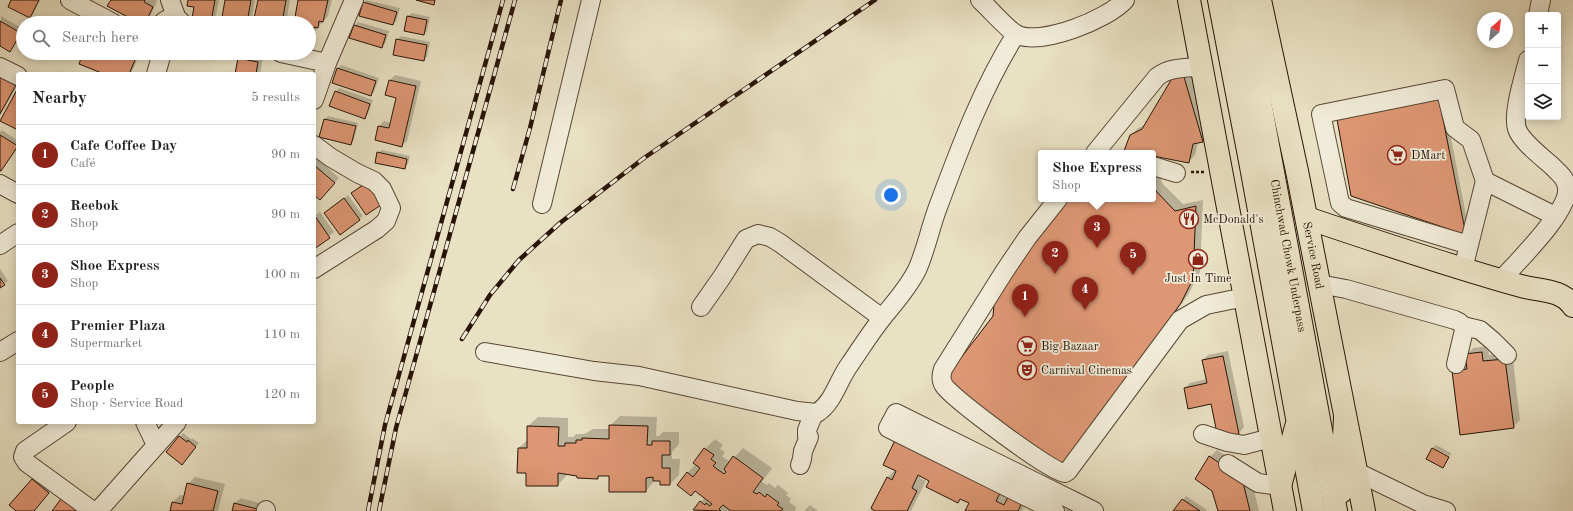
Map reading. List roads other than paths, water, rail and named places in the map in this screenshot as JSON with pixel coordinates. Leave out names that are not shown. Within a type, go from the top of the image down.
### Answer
[{"type":"main road","points":[[1188,0],[1285,511]]},
{"type":"main road","name":"Chinchwad Chowk Underpass","points":[[1219,0],[1314,511]]},
{"type":"main road","name":"Chinchwad Chowk Underpass","points":[[1240,0],[1336,511]]},
{"type":"main road","name":"Service Road","points":[[1260,0],[1307,218],[1364,511]]},
{"type":"main road","points":[[1307,218],[1463,269],[1524,287],[1555,293],[1568,299],[1573,306]]},
{"type":"main road","points":[[1340,511],[1345,418]]},
{"type":"main road","points":[[1280,486],[1298,423]]},
{"type":"street","points":[[70,0],[100,16]]},
{"type":"street","points":[[170,0],[173,16]]},
{"type":"street","points":[[542,204],[591,0]]},
{"type":"street","points":[[980,0],[1016,34],[1028,38],[1056,34],[1094,21],[1108,14],[1125,0]]},
{"type":"street","points":[[1539,12],[1541,0]]},
{"type":"street","points":[[316,94],[327,62],[352,1]]},
{"type":"street","points":[[485,352],[594,371],[639,376],[797,411],[817,414],[826,408],[842,374],[882,318],[903,293],[916,271],[927,245],[935,215],[959,151],[998,62],[1016,34]]},
{"type":"street","points":[[157,72],[160,60]]},
{"type":"street","points":[[316,60],[327,62]]},
{"type":"street","points":[[0,67],[16,75]]},
{"type":"street","points":[[1104,150],[1148,87],[1163,72],[1201,67]]},
{"type":"street","points":[[1501,280],[1548,228],[1555,216],[1569,199],[1566,180],[1522,138],[1517,128],[1516,110],[1525,72]]},
{"type":"street","points":[[1463,269],[1485,181],[1471,140],[1455,128],[1445,88],[1321,114],[1340,203],[1346,208],[1468,245]]},
{"type":"street","points":[[316,147],[330,158],[374,181],[382,189],[391,208],[386,221],[377,229],[316,268]]},
{"type":"street","points":[[1156,167],[1176,173]]},
{"type":"street","points":[[1485,181],[1555,216]]},
{"type":"street","points":[[0,184],[16,193]]},
{"type":"street","points":[[1056,202],[1027,238],[1004,272],[943,369],[941,376],[944,386],[987,422],[1033,456],[1059,472],[1065,473],[1068,470],[1180,320],[1206,305],[1245,297]]},
{"type":"street","points":[[0,245],[16,234]]},
{"type":"street","points":[[700,307],[722,277],[746,239],[758,234],[770,237],[780,243],[882,318]]},
{"type":"street","points":[[1319,284],[1346,289],[1455,320],[1463,326],[1480,330],[1493,340],[1507,355]]},
{"type":"street","points":[[1456,364],[1464,330],[1463,326]]},
{"type":"street","points":[[0,352],[16,342]]},
{"type":"street","points":[[1051,505],[896,413],[888,428],[1051,505],[1094,511]]},
{"type":"street","points":[[800,465],[803,451],[809,437],[807,436],[807,430],[814,414]]},
{"type":"street","points":[[65,424],[25,451],[23,457],[27,463],[93,511]]},
{"type":"street","points":[[146,424],[156,445]]},
{"type":"street","points":[[98,511],[175,424]]},
{"type":"street","points":[[1203,434],[1227,442],[1244,445],[1271,438]]},
{"type":"street","points":[[1228,464],[1258,483],[1280,486]]},
{"type":"street","points":[[1355,471],[1423,504],[1446,511]]},
{"type":"railway","points":[[368,511],[385,425],[503,0]]},
{"type":"railway","points":[[379,511],[396,428],[515,0]]},
{"type":"railway","points":[[513,189],[530,128],[561,0]]},
{"type":"railway","points":[[462,339],[490,295],[519,260],[560,223],[644,158],[875,0]]},
{"type":"place","name":"DMart","points":[[1397,155]]},
{"type":"place","name":"McDonald's","points":[[1189,219]]},
{"type":"place","name":"Shoe Express","points":[[1097,248]]},
{"type":"place","name":"Just In Time","points":[[1198,259]]},
{"type":"place","name":"Reebok","points":[[1055,274]]},
{"type":"place","name":"People","points":[[1133,275]]},
{"type":"place","name":"Premier Plaza","points":[[1085,310]]},
{"type":"place","name":"Cafe Coffee Day","points":[[1025,317]]},
{"type":"place","name":"Big Bazaar","points":[[1027,346]]},
{"type":"place","name":"Carnival Cinemas","points":[[1027,370]]}]
